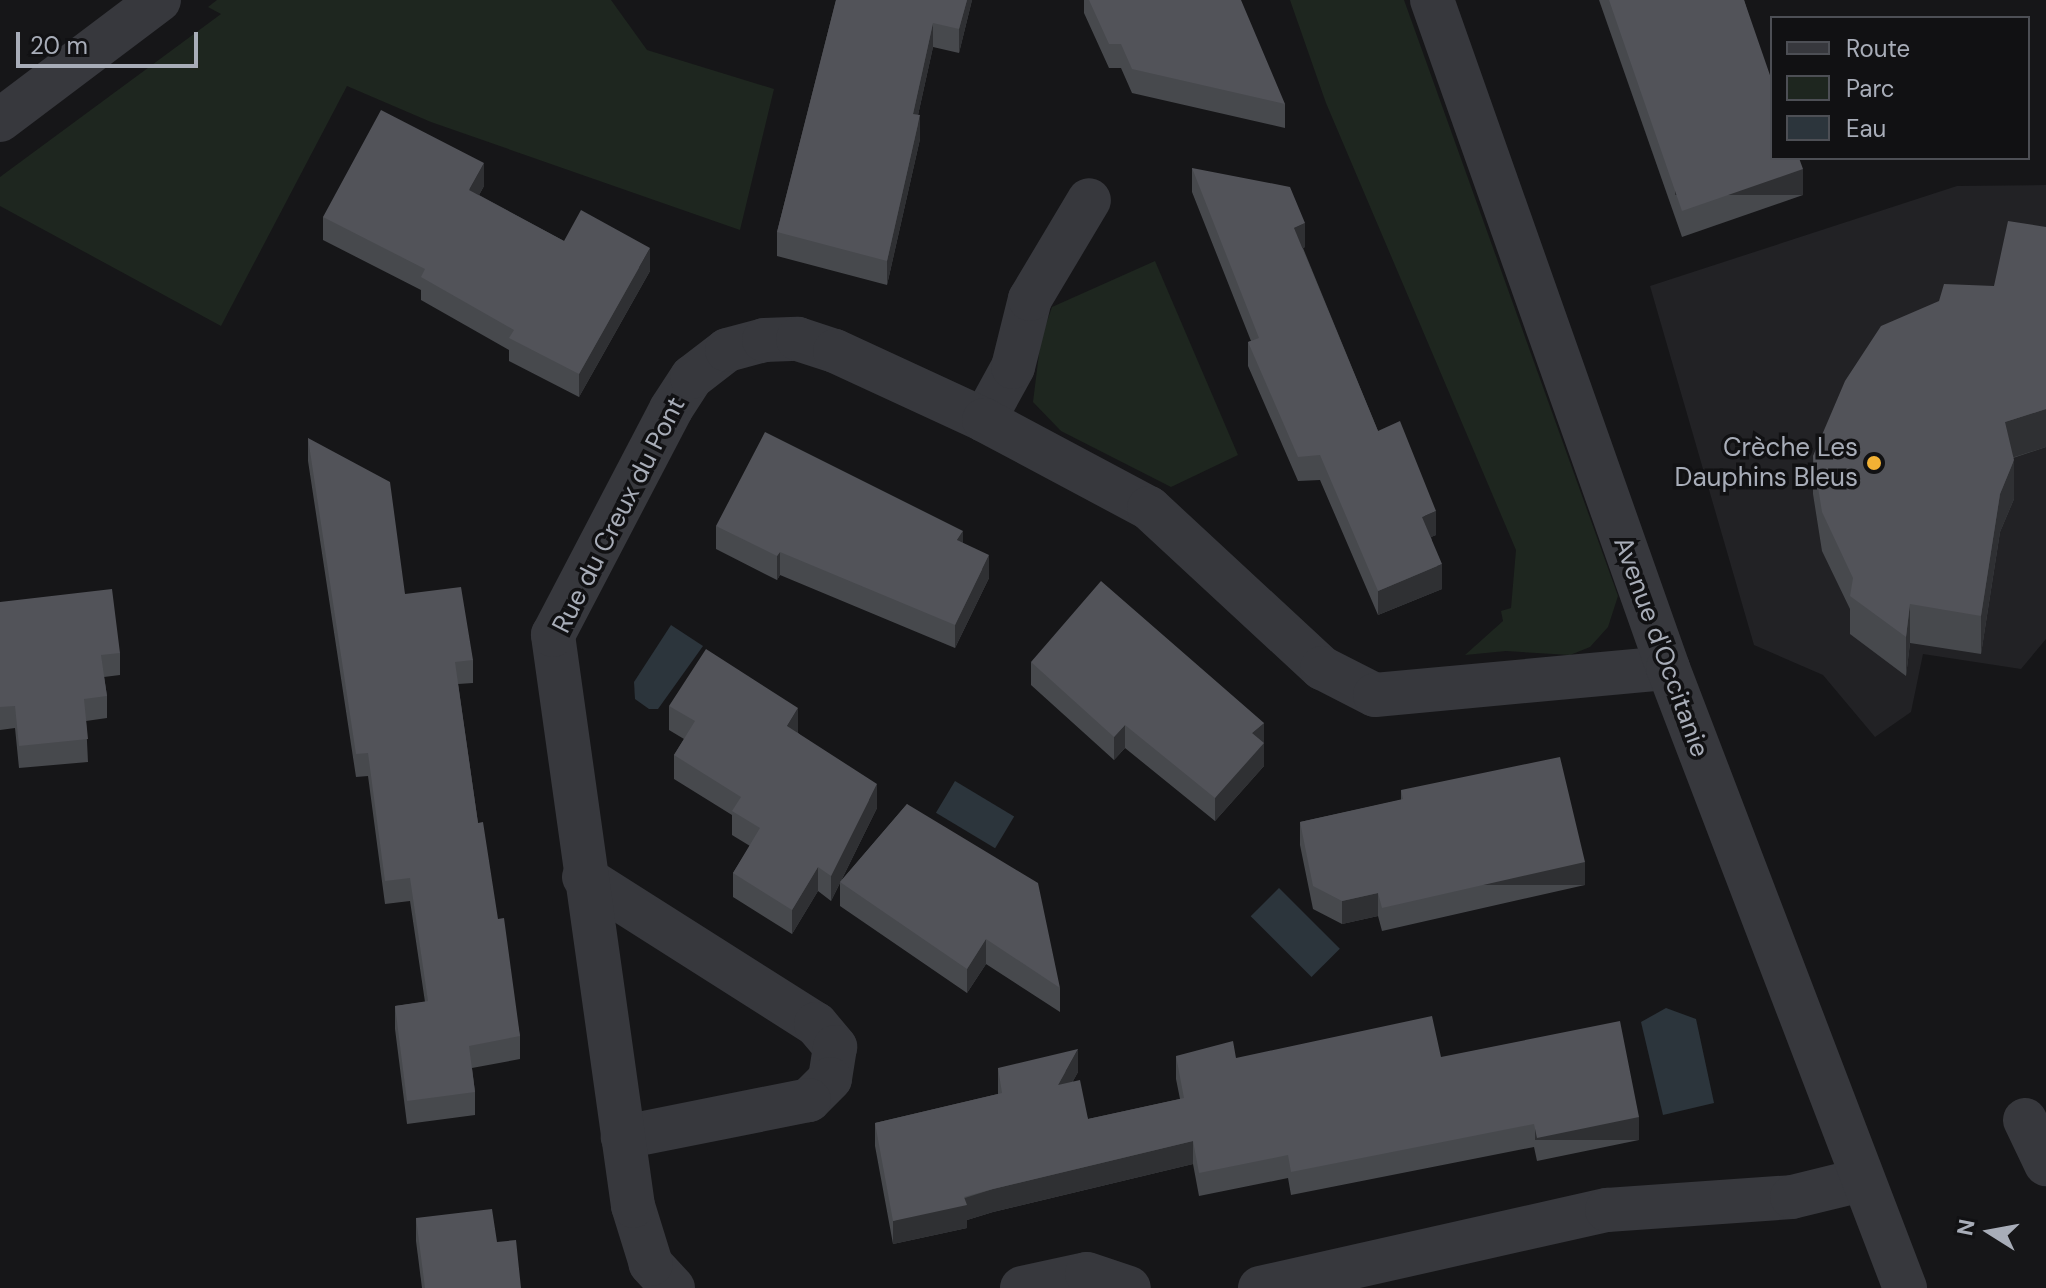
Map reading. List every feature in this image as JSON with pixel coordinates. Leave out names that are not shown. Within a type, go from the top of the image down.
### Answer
[{"type":"street","points":[[0,120],[159,0]]},
{"type":"street","name":"Avenue d'Occitanie","points":[[1432,0],[1668,668],[1861,1180],[1905,1288]]},
{"type":"street","points":[[984,420],[1013,367],[1030,299],[1089,200]]},
{"type":"street","name":"Rue du Creux du Pont","points":[[673,1288],[651,1264],[633,1206],[584,877],[553,635],[692,377],[727,350],[764,340],[798,339],[835,351],[984,420],[1149,508],[1322,668],[1350,686],[1375,695],[1668,668]]},
{"type":"street","points":[[584,877],[816,1024],[835,1047],[830,1079],[809,1100],[623,1137]]},
{"type":"street","points":[[2025,1120],[2046,1164]]},
{"type":"street","points":[[1260,1288],[1607,1210],[1792,1197],[1861,1180]]},
{"type":"street","points":[[1022,1288],[1087,1274],[1129,1288]]},
{"type":"shaded area","name":"Crèche Les Dauphins Bleus","points":[[2046,185],[2046,639],[2021,669],[1923,654],[1911,712],[1875,737],[1823,675],[1754,645],[1650,286],[1957,186]]},
{"type":"green space","points":[[217,0],[611,0],[647,50],[774,89],[740,230],[431,122],[347,86],[221,326],[0,206],[0,177],[221,14],[208,7]]},
{"type":"green space","points":[[1290,0],[1404,0],[1618,596],[1608,627],[1590,647],[1570,655],[1506,651],[1465,655],[1503,621],[1501,611],[1511,608],[1516,550],[1326,103]]},
{"type":"green space","points":[[1155,261],[1238,455],[1171,487],[1061,431],[1033,402],[1041,338],[1052,307]]},
{"type":"water","points":[[671,625],[703,646],[658,709],[649,709],[635,699],[634,682]]},
{"type":"water","points":[[955,781],[1014,817],[995,848],[936,813]]},
{"type":"water","points":[[1279,888],[1340,949],[1312,977],[1251,916]]},
{"type":"water","points":[[1666,1008],[1696,1019],[1714,1103],[1663,1115],[1641,1022]]},
{"type":"building","points":[[836,0],[967,0],[959,29],[933,23],[913,114],[920,115],[887,261],[777,232]]},
{"type":"building","points":[[1089,0],[1241,0],[1285,104],[1132,69],[1121,44],[1109,44]]},
{"type":"building","points":[[1609,0],[1744,0],[1770,75],[1770,160],[1800,160],[1803,169],[1682,211]]},
{"type":"building","points":[[381,110],[484,163],[469,190],[564,241],[581,210],[650,248],[579,374],[509,338],[514,330],[421,277],[425,269],[323,217]]},
{"type":"building","points":[[1192,168],[1290,187],[1305,223],[1294,228],[1378,431],[1400,421],[1436,511],[1422,517],[1442,564],[1378,591],[1320,455],[1298,457],[1248,342],[1259,338]]},
{"type":"building","points":[[2008,221],[2046,227],[2046,409],[2005,422],[2014,460],[2000,494],[1981,616],[1910,604],[1906,637],[1850,596],[1853,578],[1822,512],[1813,456],[1845,381],[1881,326],[1939,301],[1944,284],[1994,286]]},
{"type":"building","points":[[765,432],[963,531],[957,540],[989,555],[955,625],[780,552],[777,556],[716,526]]},
{"type":"building","points":[[308,438],[390,482],[405,594],[461,587],[473,660],[455,662],[478,823],[483,822],[498,919],[504,918],[520,1036],[469,1046],[475,1092],[407,1101],[395,1006],[428,1001],[410,878],[385,881],[368,753],[356,754]]},
{"type":"building","points":[[1101,581],[1264,723],[1252,733],[1264,743],[1215,798],[1125,725],[1114,737],[1031,662]]},
{"type":"building","points":[[112,589],[120,653],[101,655],[107,696],[84,699],[88,739],[19,746],[15,706],[0,707],[0,602]]},
{"type":"building","points":[[706,649],[798,708],[787,726],[877,784],[831,876],[818,867],[792,910],[733,873],[760,828],[732,811],[741,797],[674,755],[695,721],[669,706]]},
{"type":"building","points":[[1560,757],[1585,862],[1382,908],[1378,893],[1342,901],[1313,886],[1300,822],[1403,799],[1401,790]]},
{"type":"building","points":[[907,804],[1038,883],[1060,988],[986,939],[967,969],[840,882]]},
{"type":"building","points":[[1432,1016],[1441,1057],[1620,1021],[1639,1117],[1537,1138],[1534,1124],[1291,1172],[1288,1155],[1199,1173],[1193,1141],[993,1189],[964,1197],[967,1205],[893,1221],[875,1123],[1002,1093],[998,1068],[1078,1049],[1058,1085],[1080,1080],[1088,1119],[1184,1098],[1176,1056],[1233,1041],[1236,1058]]},
{"type":"building","points":[[492,1209],[497,1242],[516,1240],[521,1288],[425,1288],[416,1218]]},
{"type":"place","name":"Crèche Les Dauphins Bleus","points":[[1874,463]]}]
